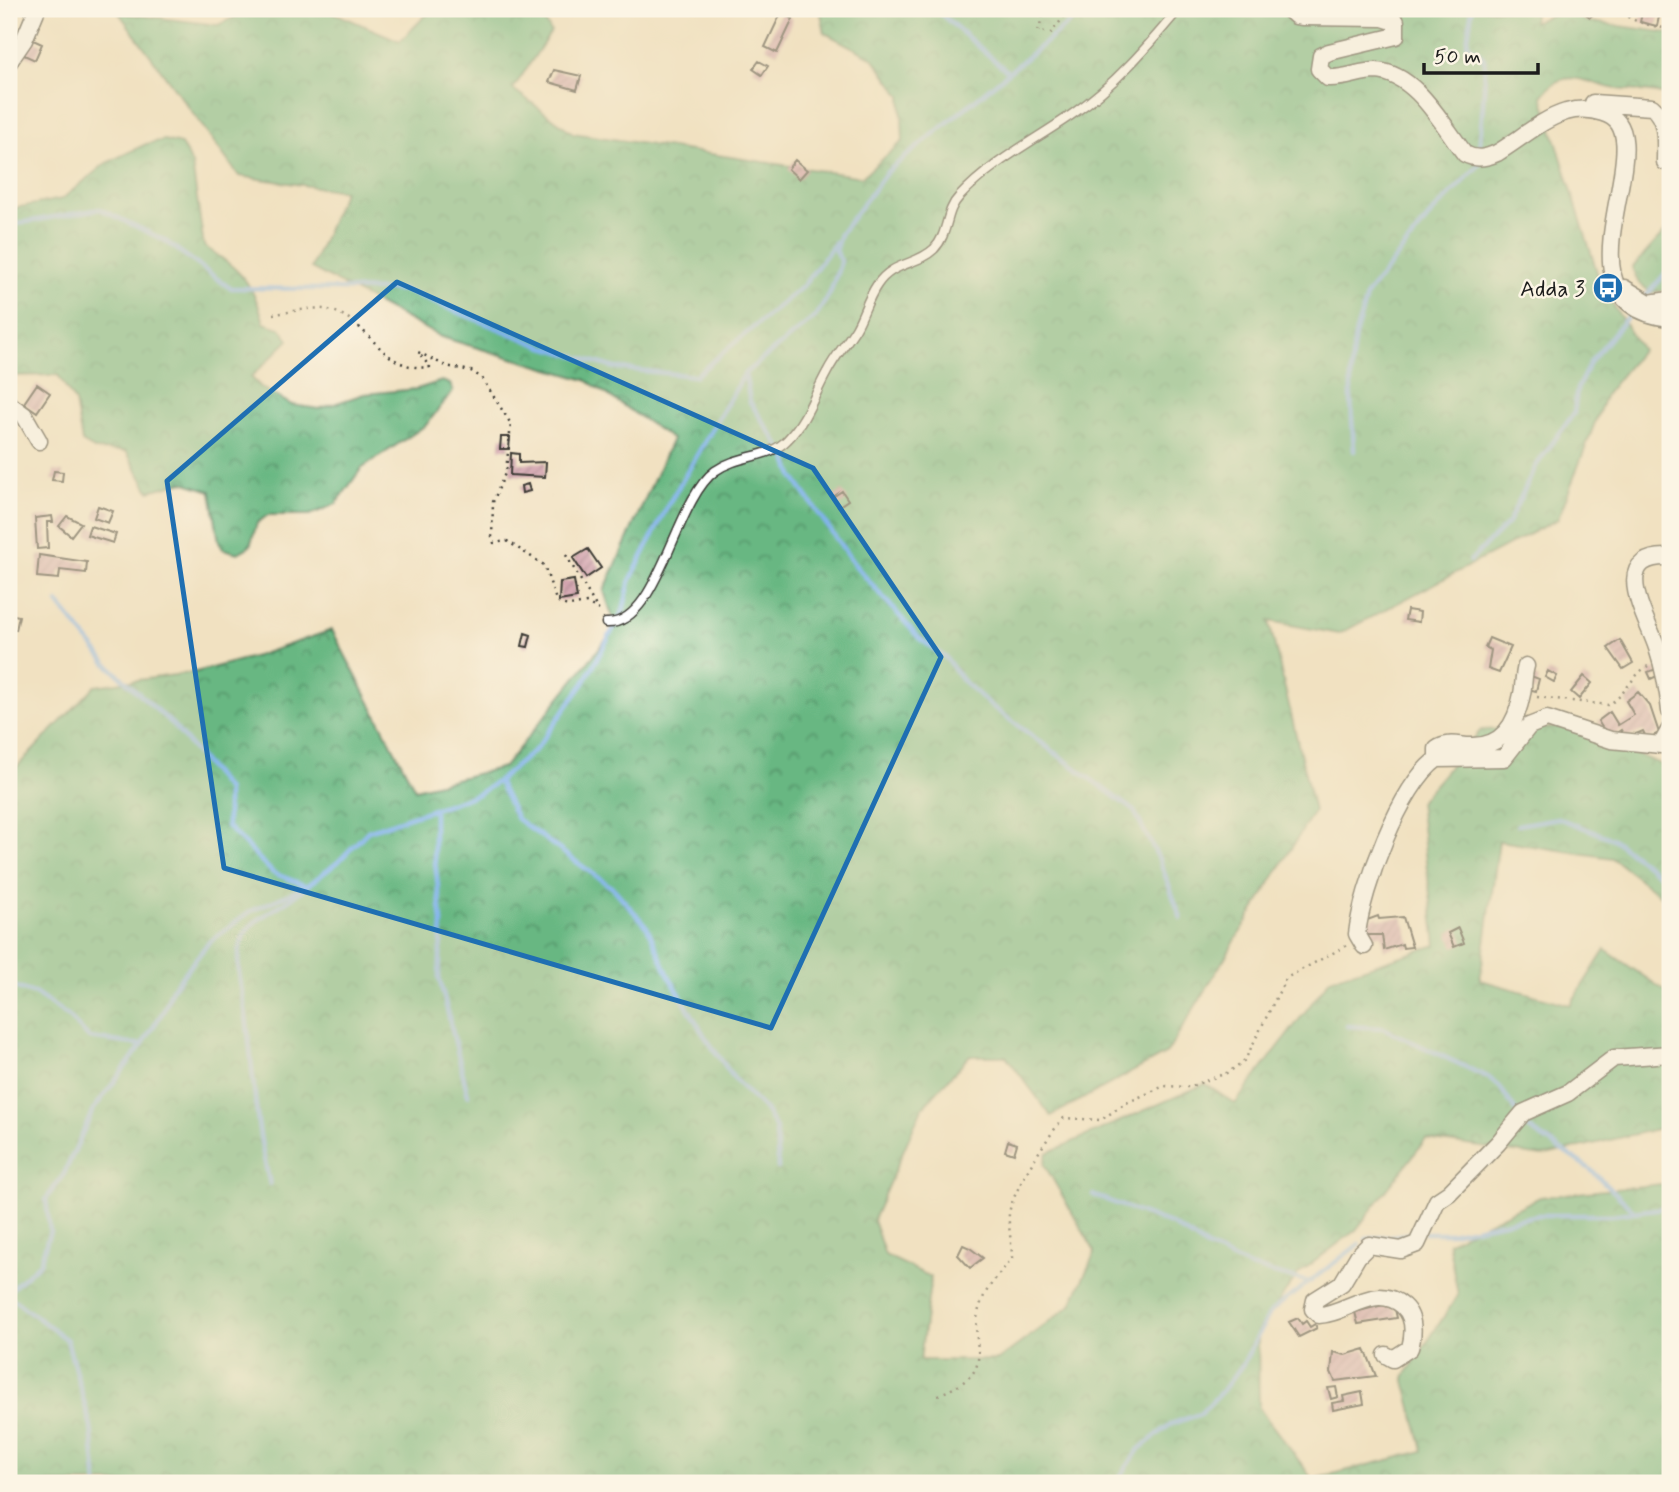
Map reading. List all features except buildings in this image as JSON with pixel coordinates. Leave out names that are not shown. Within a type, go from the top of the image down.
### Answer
[{"type":"street","points":[[9,62],[24,40],[37,9]]},
{"type":"street","points":[[1288,9],[1296,16],[1303,17],[1383,18],[1396,22],[1396,36],[1329,52],[1321,56],[1319,69],[1328,78],[1379,71],[1399,78],[1421,99],[1465,154],[1472,157],[1497,153],[1559,115],[1576,110],[1607,113],[1625,134],[1626,153],[1612,236],[1618,290],[1640,312],[1670,318]]},
{"type":"street","points":[[1576,110],[1582,103],[1652,107],[1660,113],[1665,131],[1665,162]]},
{"type":"street","points":[[1615,279],[1648,303],[1670,300]]},
{"type":"street","points":[[9,404],[23,415],[39,441]]},
{"type":"street","points":[[1670,557],[1656,557],[1643,565],[1634,584],[1637,600],[1660,654],[1670,711]]},
{"type":"street","points":[[1437,759],[1437,750],[1446,744],[1480,746],[1500,741],[1520,701],[1526,666]]},
{"type":"street","points":[[1361,942],[1358,928],[1369,883],[1391,828],[1422,772],[1437,759],[1504,758],[1529,726],[1547,719],[1611,740],[1644,744],[1661,745],[1670,729]]},
{"type":"street","points":[[1386,1355],[1393,1359],[1400,1357],[1410,1348],[1412,1323],[1401,1305],[1388,1298],[1374,1297],[1318,1315],[1313,1309],[1315,1300],[1342,1283],[1358,1256],[1369,1245],[1401,1250],[1417,1244],[1437,1201],[1473,1169],[1523,1113],[1568,1093],[1614,1058],[1670,1054]]},
{"type":"lane","points":[[606,622],[623,620],[642,602],[662,566],[688,503],[712,473],[738,458],[773,450],[786,441],[817,398],[826,373],[890,270],[932,251],[939,243],[957,198],[1031,139],[1075,113],[1122,73],[1179,9]]},
{"type":"path","points":[[1045,9],[1039,18],[1038,30],[1051,33],[1070,9]]},
{"type":"path","points":[[1616,9],[1626,17],[1650,26],[1670,29]]},
{"type":"path","points":[[273,314],[323,309],[360,327],[397,364],[409,368],[430,367],[418,352],[446,366],[471,371],[482,378],[511,424],[506,471],[493,502],[491,525],[494,543],[507,541],[544,565],[556,600],[561,604],[575,607],[587,603],[599,610]]},
{"type":"path","points":[[566,555],[606,622]]},
{"type":"path","points":[[1520,701],[1550,697],[1608,705],[1622,694],[1637,672],[1660,654]]},
{"type":"path","points":[[938,1395],[968,1380],[977,1365],[981,1352],[978,1319],[981,1304],[989,1287],[1012,1258],[1009,1213],[1040,1155],[1042,1143],[1064,1118],[1101,1120],[1124,1104],[1164,1086],[1189,1087],[1229,1072],[1245,1060],[1286,978],[1361,942]]},
{"type":"highlighted area","points":[[397,282],[813,468],[941,657],[771,1028],[224,868],[167,481]]},
{"type":"green space","points":[[252,9],[325,9],[400,41],[432,9],[539,9],[551,32],[513,89],[573,133],[862,177],[903,141],[901,96],[873,58],[825,33],[820,9],[1535,9],[1533,22],[1551,15],[1573,13],[1585,21],[1670,33],[1670,97],[1611,88],[1571,78],[1556,82],[1542,96],[1602,288],[1642,350],[1606,394],[1558,519],[1339,634],[1269,621],[1314,811],[1167,1053],[1051,1116],[1006,1056],[969,1056],[922,1108],[873,1220],[885,1255],[931,1277],[920,1360],[998,1360],[1071,1305],[1095,1252],[1044,1164],[1047,1153],[1205,1084],[1235,1104],[1330,979],[1436,945],[1419,802],[1481,730],[1572,727],[1670,768],[1670,903],[1612,858],[1499,841],[1480,980],[1570,1005],[1605,950],[1670,994],[1670,1126],[1542,1156],[1426,1139],[1356,1230],[1298,1274],[1258,1331],[1259,1408],[1313,1479],[1423,1451],[1404,1377],[1458,1295],[1448,1242],[1540,1197],[1670,1183],[1670,1483],[9,1483],[9,775],[95,686],[196,672],[253,657],[332,630],[415,789],[504,767],[616,627],[604,591],[672,439],[586,380],[441,337],[311,268],[344,191],[239,176],[119,13],[218,25]]},
{"type":"green space","points":[[164,140],[181,144],[192,164],[204,246],[243,277],[255,297],[264,323],[280,328],[289,340],[251,377],[262,388],[292,405],[319,409],[364,394],[417,389],[442,381],[450,384],[453,391],[426,425],[361,469],[336,504],[310,515],[268,515],[257,523],[250,546],[238,553],[223,549],[219,542],[211,491],[183,482],[149,491],[126,451],[96,450],[82,442],[75,402],[58,375],[9,378],[9,209],[62,199],[106,163],[146,144]]},
{"type":"green space","points":[[1670,226],[1670,289],[1651,293],[1638,282],[1632,268]]},
{"type":"waterway","points":[[935,9],[1008,72]]},
{"type":"waterway","points":[[9,1291],[40,1263],[50,1231],[46,1199],[64,1174],[93,1110],[142,1045],[164,1010],[172,989],[209,942],[251,911],[307,886],[338,862],[368,831],[478,794],[536,749],[584,683],[623,611],[630,581],[668,505],[745,373],[815,317],[830,293],[841,261],[835,251],[840,234],[887,172],[1086,9]]},
{"type":"waterway","points":[[1354,451],[1351,369],[1355,336],[1366,295],[1433,212],[1479,165],[1485,66],[1481,54],[1467,44],[1472,9]]},
{"type":"waterway","points":[[9,225],[100,209],[164,240],[230,288],[403,290],[541,346],[615,368],[695,376],[803,286],[835,243]]},
{"type":"waterway","points":[[1646,296],[1670,268]]},
{"type":"waterway","points":[[1470,561],[1508,523],[1536,466],[1574,413],[1577,389],[1591,361],[1633,310]]},
{"type":"waterway","points":[[745,373],[750,402],[785,454],[794,478],[854,564],[919,638],[946,658],[962,680],[990,705],[1134,811],[1159,859],[1181,918]]},
{"type":"waterway","points":[[58,603],[107,664],[173,725],[227,790],[227,826],[273,873],[307,886],[255,922],[244,935],[239,953],[257,1117],[270,1184]]},
{"type":"waterway","points":[[498,781],[517,819],[614,889],[647,927],[669,976],[704,1035],[735,1080],[766,1111],[776,1129],[778,1168]]},
{"type":"waterway","points":[[434,809],[434,853],[442,921],[439,977],[468,1095]]},
{"type":"waterway","points":[[1518,825],[1558,818],[1613,839],[1670,883]]},
{"type":"waterway","points":[[9,985],[36,994],[67,1015],[89,1038],[142,1045]]},
{"type":"waterway","points":[[1347,1026],[1383,1028],[1489,1078],[1500,1087],[1517,1113]]},
{"type":"waterway","points":[[1522,1120],[1528,1128],[1590,1169],[1634,1211]]},
{"type":"waterway","points":[[1093,1195],[1173,1225],[1207,1247],[1250,1267],[1310,1282]]},
{"type":"waterway","points":[[1425,1233],[1450,1233],[1539,1215],[1612,1215],[1670,1207]]},
{"type":"waterway","points":[[1366,1239],[1416,1233]]},
{"type":"waterway","points":[[1116,1483],[1139,1449],[1171,1424],[1200,1414],[1223,1390],[1243,1364],[1271,1311],[1359,1244]]},
{"type":"waterway","points":[[9,1296],[67,1340],[91,1427],[97,1483]]},
{"type":"place","name":"Adda 3","points":[[1608,288]]}]
